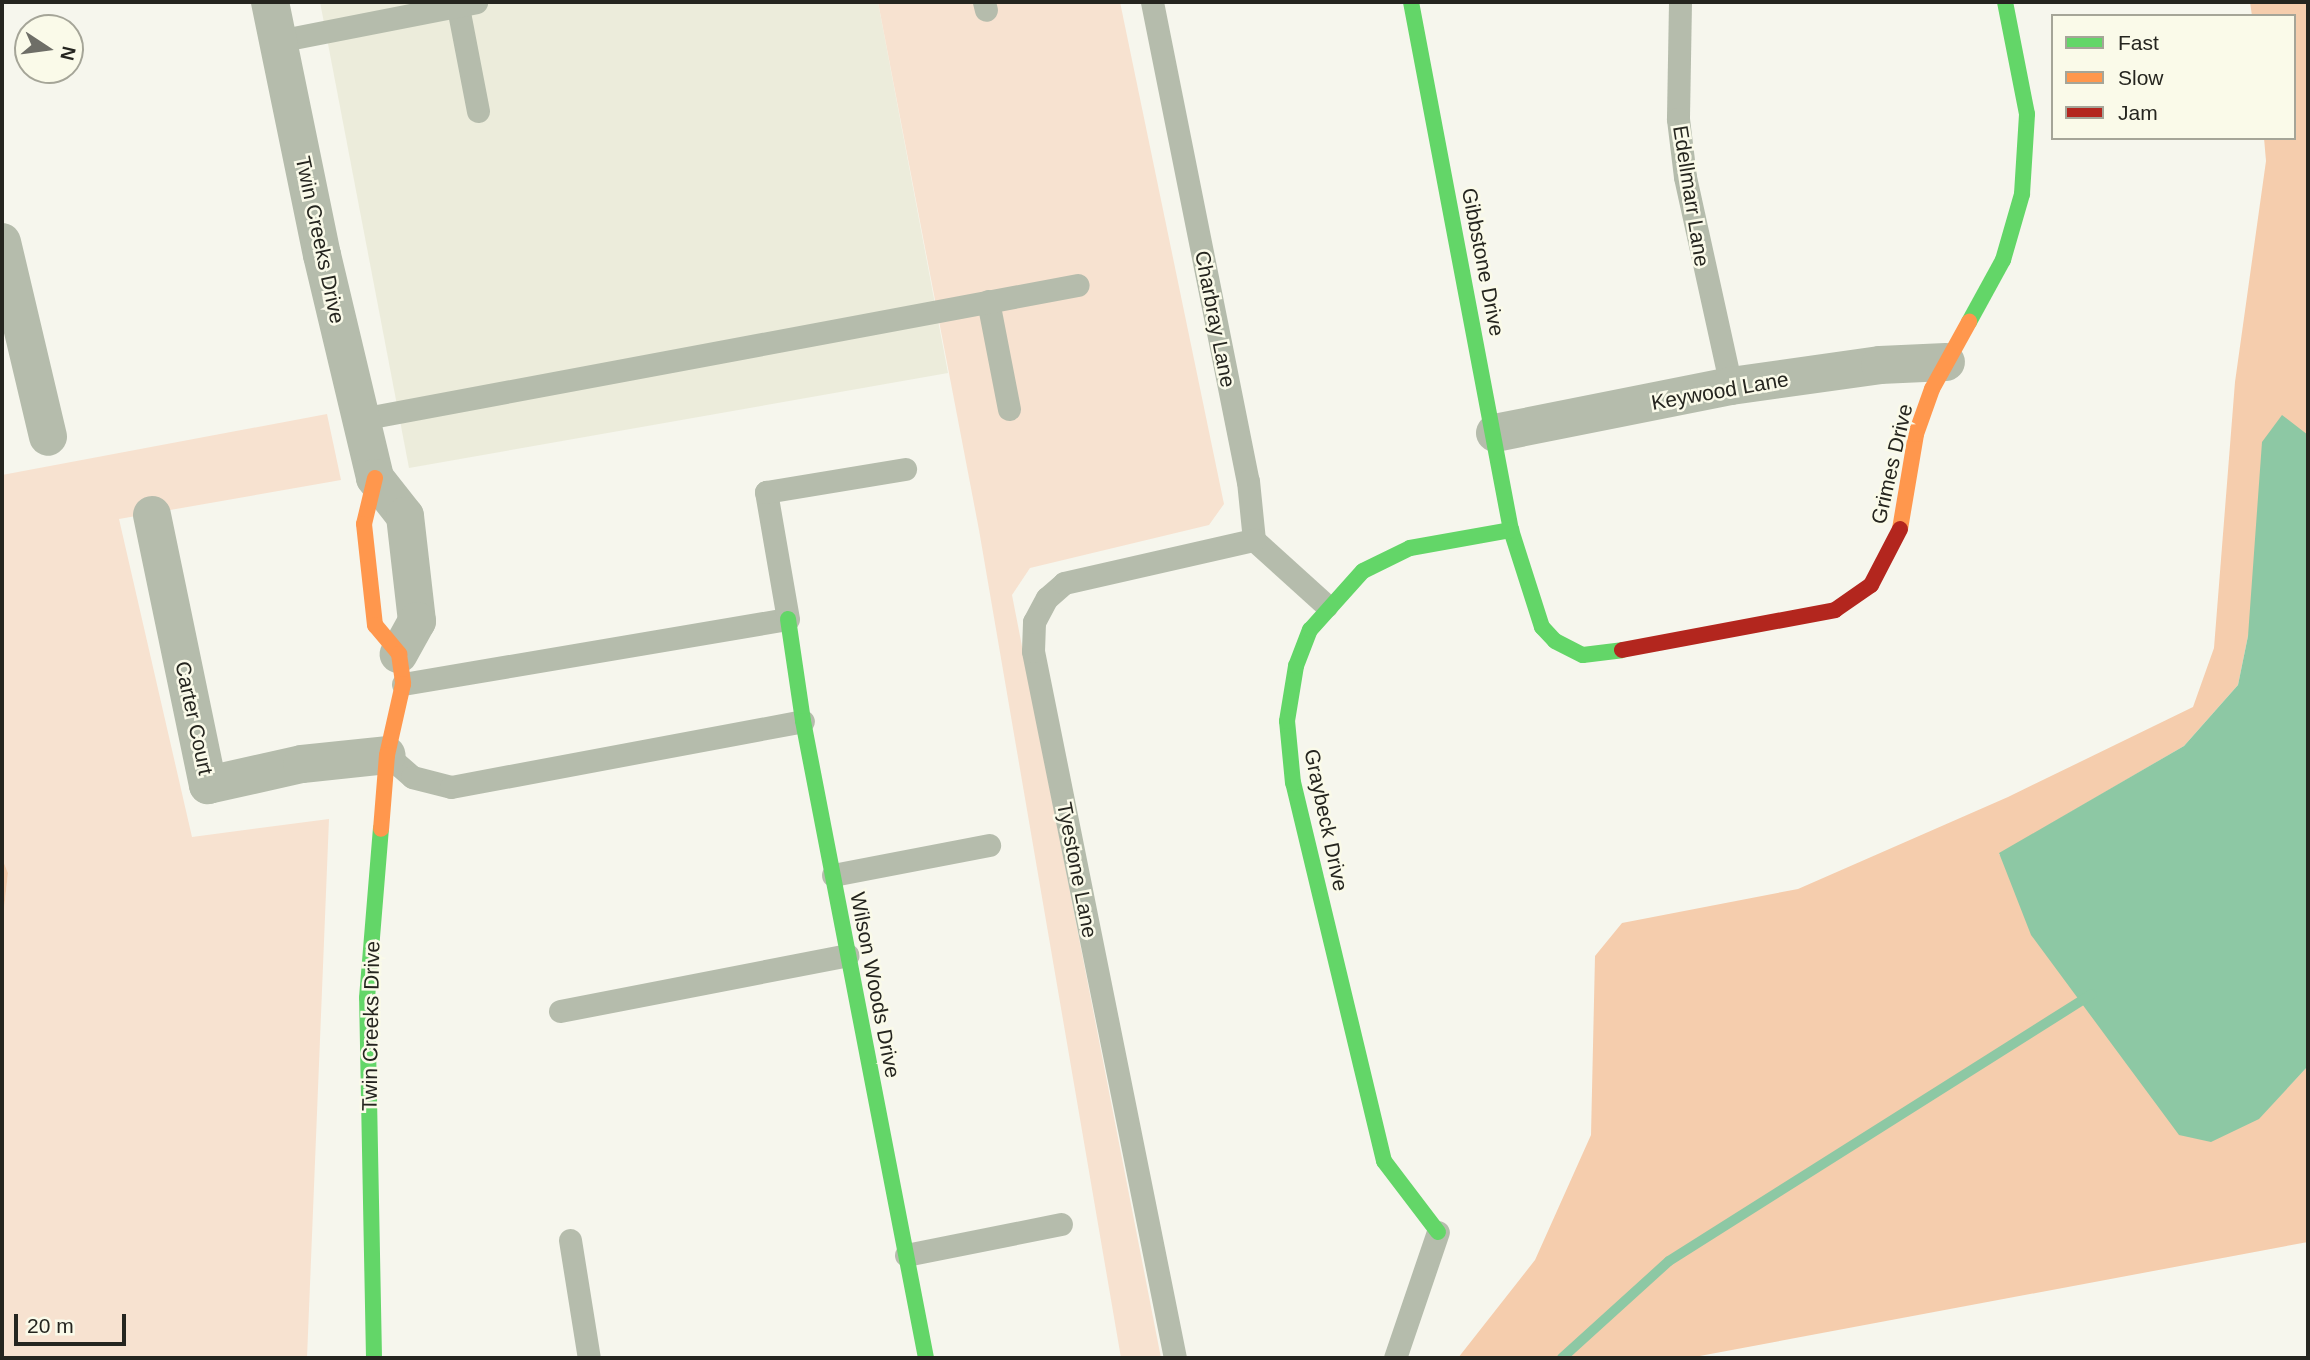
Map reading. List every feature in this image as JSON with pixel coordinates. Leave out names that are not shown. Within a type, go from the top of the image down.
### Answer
[{"type":"street","name":"Twin Creeks Drive","points":[[270,2],[375,478],[405,516],[417,621],[401,669],[387,755],[367,998],[374,1358]]},
{"type":"street","name":"Gibbstone Drive","points":[[1410,2],[1495,433],[1511,530]]},
{"type":"street","name":"Grimes Drive","points":[[1511,530],[1542,627],[1555,641],[1583,655],[1650,646],[1835,610],[1871,585],[1891,554],[1905,516],[1916,434],[1946,362],[2003,260],[2022,194],[2027,114],[2005,2]]},
{"type":"street","points":[[2,242],[48,437]]},
{"type":"street","name":"Keywood Lane","points":[[1495,433],[1731,386],[1880,365],[1946,362]]},
{"type":"street","name":"Carter Court","points":[[152,515],[208,785],[302,764],[387,755]]},
{"type":"street","name":"Graybeck Drive","points":[[1438,1232],[1384,1161],[1293,783],[1287,721],[1296,666],[1310,629],[1327,606],[1363,571],[1410,548],[1511,530]]},
{"type":"street","name":"Wilson Woods Drive","points":[[788,619],[803,721],[926,1358]]},
{"type":"lane","name":"Charbray Lane","points":[[1152,2],[1248,481],[1254,540]]},
{"type":"lane","name":"Edellmarr Lane","points":[[1680,2],[1678,119],[1685,177],[1731,386]]},
{"type":"lane","points":[[278,41],[380,11],[464,3],[478,111]]},
{"type":"lane","points":[[361,419],[1078,285]]},
{"type":"lane","points":[[988,301],[1009,409]]},
{"type":"lane","points":[[401,669],[788,619],[766,492],[905,469]]},
{"type":"lane","points":[[1254,540],[1327,606]]},
{"type":"lane","name":"Tyestone Lane","points":[[1175,1358],[1033,651],[1034,622],[1047,598],[1064,583],[1254,540]]},
{"type":"lane","points":[[387,755],[412,776],[451,787],[803,721]]},
{"type":"lane","points":[[833,875],[989,845]]},
{"type":"lane","points":[[560,1011],[848,955]]},
{"type":"lane","points":[[906,1255],[1061,1224]]},
{"type":"lane","points":[[1395,1358],[1438,1232]]},
{"type":"lane","points":[[570,1240],[589,1358]]},
{"type":"shaded area","points":[[320,2],[878,2],[948,373],[409,468]]},
{"type":"shaded area","points":[[878,2],[1120,2],[1224,504],[1209,525],[1030,568],[1012,595],[1161,1358],[1121,1358],[979,530]]},
{"type":"shaded area","points":[[2250,2],[2308,2],[2308,435],[2248,636],[2238,685],[2184,746],[1999,854],[2258,1119],[2308,1066],[2308,1242],[1689,1358],[1458,1358],[1535,1260],[1591,1135],[1595,956],[1622,923],[1798,889],[2008,797],[2193,707],[2214,648],[2235,382],[2266,161],[2264,140],[2296,140],[2296,14],[2252,14]]},
{"type":"shaded area","points":[[327,414],[341,480],[119,519],[192,837],[329,819],[307,1358],[2,1358],[2,927],[8,873],[2,858],[2,475]]},
{"type":"shaded area","points":[[2282,415],[2308,435],[2308,1066],[2259,1119],[2211,1142],[2179,1135],[2031,935],[1999,853],[2184,746],[2238,685],[2248,636],[2262,442]]},
{"type":"shaded area","points":[[2,858],[8,873],[2,927]]},
{"type":"waterway","points":[[1562,1358],[1669,1261],[2092,994]]},
{"type":"traffic: fast","points":[[1411,2],[1511,530],[1542,627],[1555,641],[1583,655],[1622,650]]},
{"type":"traffic: fast","points":[[1969,322],[2003,260],[2022,194],[2027,114],[2005,2]]},
{"type":"traffic: fast","points":[[1438,1232],[1384,1161],[1293,783],[1287,721],[1296,666],[1310,630],[1363,571],[1410,548],[1511,530]]},
{"type":"traffic: fast","points":[[788,619],[803,721],[926,1358]]},
{"type":"traffic: fast","points":[[374,1358],[367,998],[381,829]]},
{"type":"traffic: slow","points":[[1900,529],[1916,434],[1932,389],[1969,322]]},
{"type":"traffic: slow","points":[[375,478],[364,524],[375,625],[399,654],[403,684],[387,755],[381,829]]},
{"type":"traffic: jam","points":[[1622,650],[1835,610],[1871,585],[1900,529]]}]
